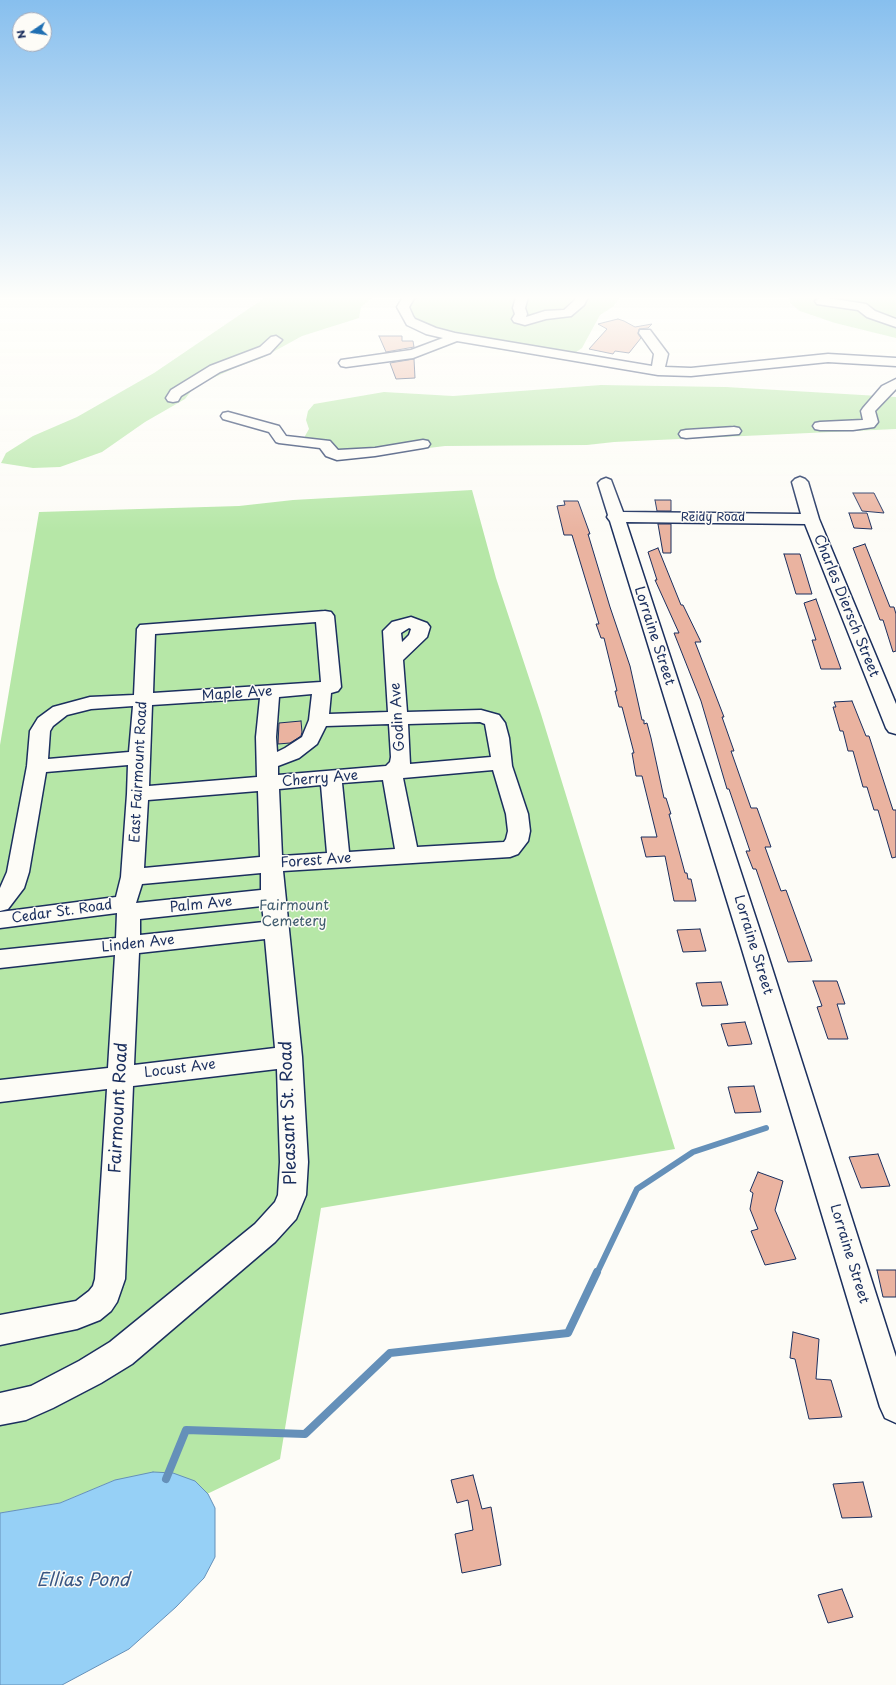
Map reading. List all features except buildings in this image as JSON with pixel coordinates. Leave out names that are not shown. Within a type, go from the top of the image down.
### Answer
[{"type":"street","points":[[173,398],[176,393],[204,376]]},
{"type":"street","points":[[820,426],[853,426],[869,424],[868,411],[887,389],[896,383]]},
{"type":"street","points":[[228,416],[248,423],[274,429],[281,439],[284,440],[325,444],[331,453],[336,456],[375,452],[422,444]]},
{"type":"street","points":[[686,434],[734,431]]},
{"type":"street","name":"Charles Diersch Street","points":[[800,482],[811,519],[896,728]]},
{"type":"street","name":"Lorraine Street","points":[[606,483],[615,517],[753,946],[896,1407]]},
{"type":"street","name":"Reidy Road","points":[[615,517],[811,519]]},
{"type":"street","name":"East Fairmount Road","points":[[126,908],[132,878],[138,794],[146,629],[325,616],[326,687]]},
{"type":"street","name":"Godin Ave","points":[[392,772],[400,764],[401,757],[394,659]]},
{"type":"street","points":[[268,773],[310,740],[319,720],[326,687]]},
{"type":"street","name":"Maple Ave","points":[[0,903],[13,888],[18,872],[37,766],[40,731],[45,722],[53,715],[69,708],[90,703],[326,687]]},
{"type":"street","name":"Pleasant St. Road","points":[[0,1409],[26,1404],[42,1397],[90,1372],[121,1353],[265,1233],[286,1210],[292,1195],[294,1174],[289,1057],[273,897],[266,729],[269,721],[270,691]]},
{"type":"street","points":[[319,720],[481,716],[492,719],[495,723],[501,763]]},
{"type":"street","points":[[37,766],[139,758]]},
{"type":"street","name":"Cherry Ave","points":[[138,794],[268,773],[331,778],[501,763]]},
{"type":"street","name":"Forest Ave","points":[[132,878],[272,864],[510,849],[517,841],[519,831],[517,814],[501,763]]},
{"type":"street","points":[[392,772],[407,856]]},
{"type":"street","points":[[331,778],[339,860]]},
{"type":"street","name":"Palm Ave","points":[[126,908],[273,897]]},
{"type":"street","name":"Cedar St. Road","points":[[0,921],[126,908]]},
{"type":"street","name":"Fairmount Road","points":[[0,1330],[77,1315],[89,1310],[100,1301],[106,1292],[110,1279],[121,1076],[126,908]]},
{"type":"street","name":"Linden Ave","points":[[0,959],[277,929]]},
{"type":"street","name":"Locust Ave","points":[[0,1091],[289,1057]]},
{"type":"green space","points":[[149,376],[218,376],[195,386],[185,399],[145,422],[102,452],[60,467],[33,468],[1,463],[6,453],[33,436],[77,417]]},
{"type":"green space","points":[[601,385],[726,387],[896,397],[896,429],[614,442],[587,445],[445,446],[388,453],[358,453],[304,445],[305,436],[309,429],[306,420],[308,411],[314,404],[384,392],[453,396]]},
{"type":"green space","name":"Fairmount Cemetery","points":[[472,490],[496,578],[541,714],[675,1149],[321,1208],[280,1459],[207,1494],[195,1481],[115,1480],[60,1503],[0,1513],[0,745],[39,512],[239,506],[293,500]]},
{"type":"water","name":"Ellias Pond","points":[[153,1472],[173,1473],[195,1481],[208,1494],[215,1508],[215,1557],[204,1578],[176,1607],[129,1649],[62,1685],[0,1685],[0,1513],[60,1503],[115,1480]]},
{"type":"waterway","points":[[597,1273],[637,1189],[693,1152],[766,1128]]},
{"type":"waterway","points":[[166,1479],[186,1430],[305,1434],[390,1353],[568,1333],[597,1272]]}]
